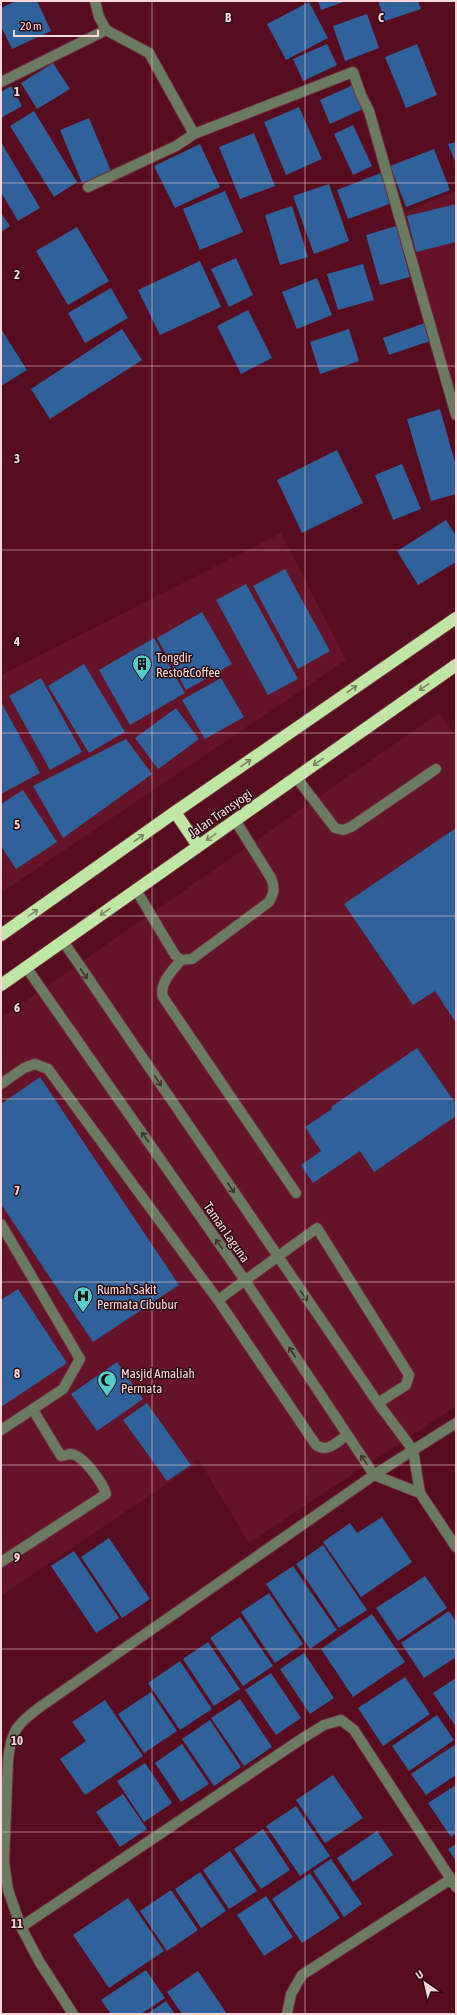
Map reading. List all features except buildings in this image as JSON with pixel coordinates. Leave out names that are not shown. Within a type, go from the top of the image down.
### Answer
[{"type":"highway","name":"Jalan Transyogi","points":[[1,935],[175,812],[456,618]]},
{"type":"highway","name":"Jalan Transyogi","points":[[1,985],[456,665]]},
{"type":"highway","points":[[175,812],[198,846]]},
{"type":"street","points":[[95,1],[99,17],[106,30],[149,53],[194,134]]},
{"type":"street","points":[[1,82],[106,30]]},
{"type":"street","points":[[88,187],[176,146],[194,134],[353,72],[361,95],[369,111],[456,415]]},
{"type":"street","points":[[296,777],[334,828],[343,830],[351,827],[436,769]]},
{"type":"street","points":[[136,890],[175,955],[181,960],[192,959],[269,902],[273,894],[275,886],[271,878],[235,820]]},
{"type":"street","points":[[62,941],[378,1403],[413,1450],[420,1492],[456,1547]]},
{"type":"street","points":[[181,960],[166,979],[162,993],[163,997],[296,1193]]},
{"type":"street","name":"Taman Laguna","points":[[26,967],[244,1279],[374,1475]]},
{"type":"street","points":[[1,1084],[24,1068],[35,1064],[48,1069],[218,1300],[316,1445],[321,1449],[328,1448],[347,1436]]},
{"type":"street","points":[[1,1224],[80,1359],[63,1389],[1,1430]]},
{"type":"street","points":[[218,1300],[277,1255],[317,1228],[409,1376],[406,1385],[378,1403]]},
{"type":"street","points":[[1,1562],[106,1494],[100,1482],[80,1458],[71,1454],[61,1456],[33,1410]]},
{"type":"street","points":[[73,2014],[39,1961],[21,1927],[8,1890],[4,1862],[9,1748],[15,1729],[21,1721],[374,1475],[456,1422]]},
{"type":"street","points":[[374,1475],[420,1492]]},
{"type":"street","points":[[21,1927],[314,1731],[324,1725],[342,1720],[354,1730],[453,1883],[302,1975],[291,1994],[287,2014]]},
{"type":"shaded area","points":[[456,191],[456,408],[401,213]]},
{"type":"shaded area","points":[[281,533],[346,660],[1,893],[1,675]]},
{"type":"shaded area","points":[[439,713],[456,737],[456,1406],[249,1543],[198,1459],[194,1461],[196,1464],[1,1596],[1,1018]]},
{"type":"place","name":"Tongdir Resto&Coffee","points":[[142,681]]},
{"type":"place","name":"Rumah Sakit Permata Cibubur","points":[[83,1313]]},
{"type":"place","name":"Masjid Amaliah Permata","points":[[107,1397]]}]
